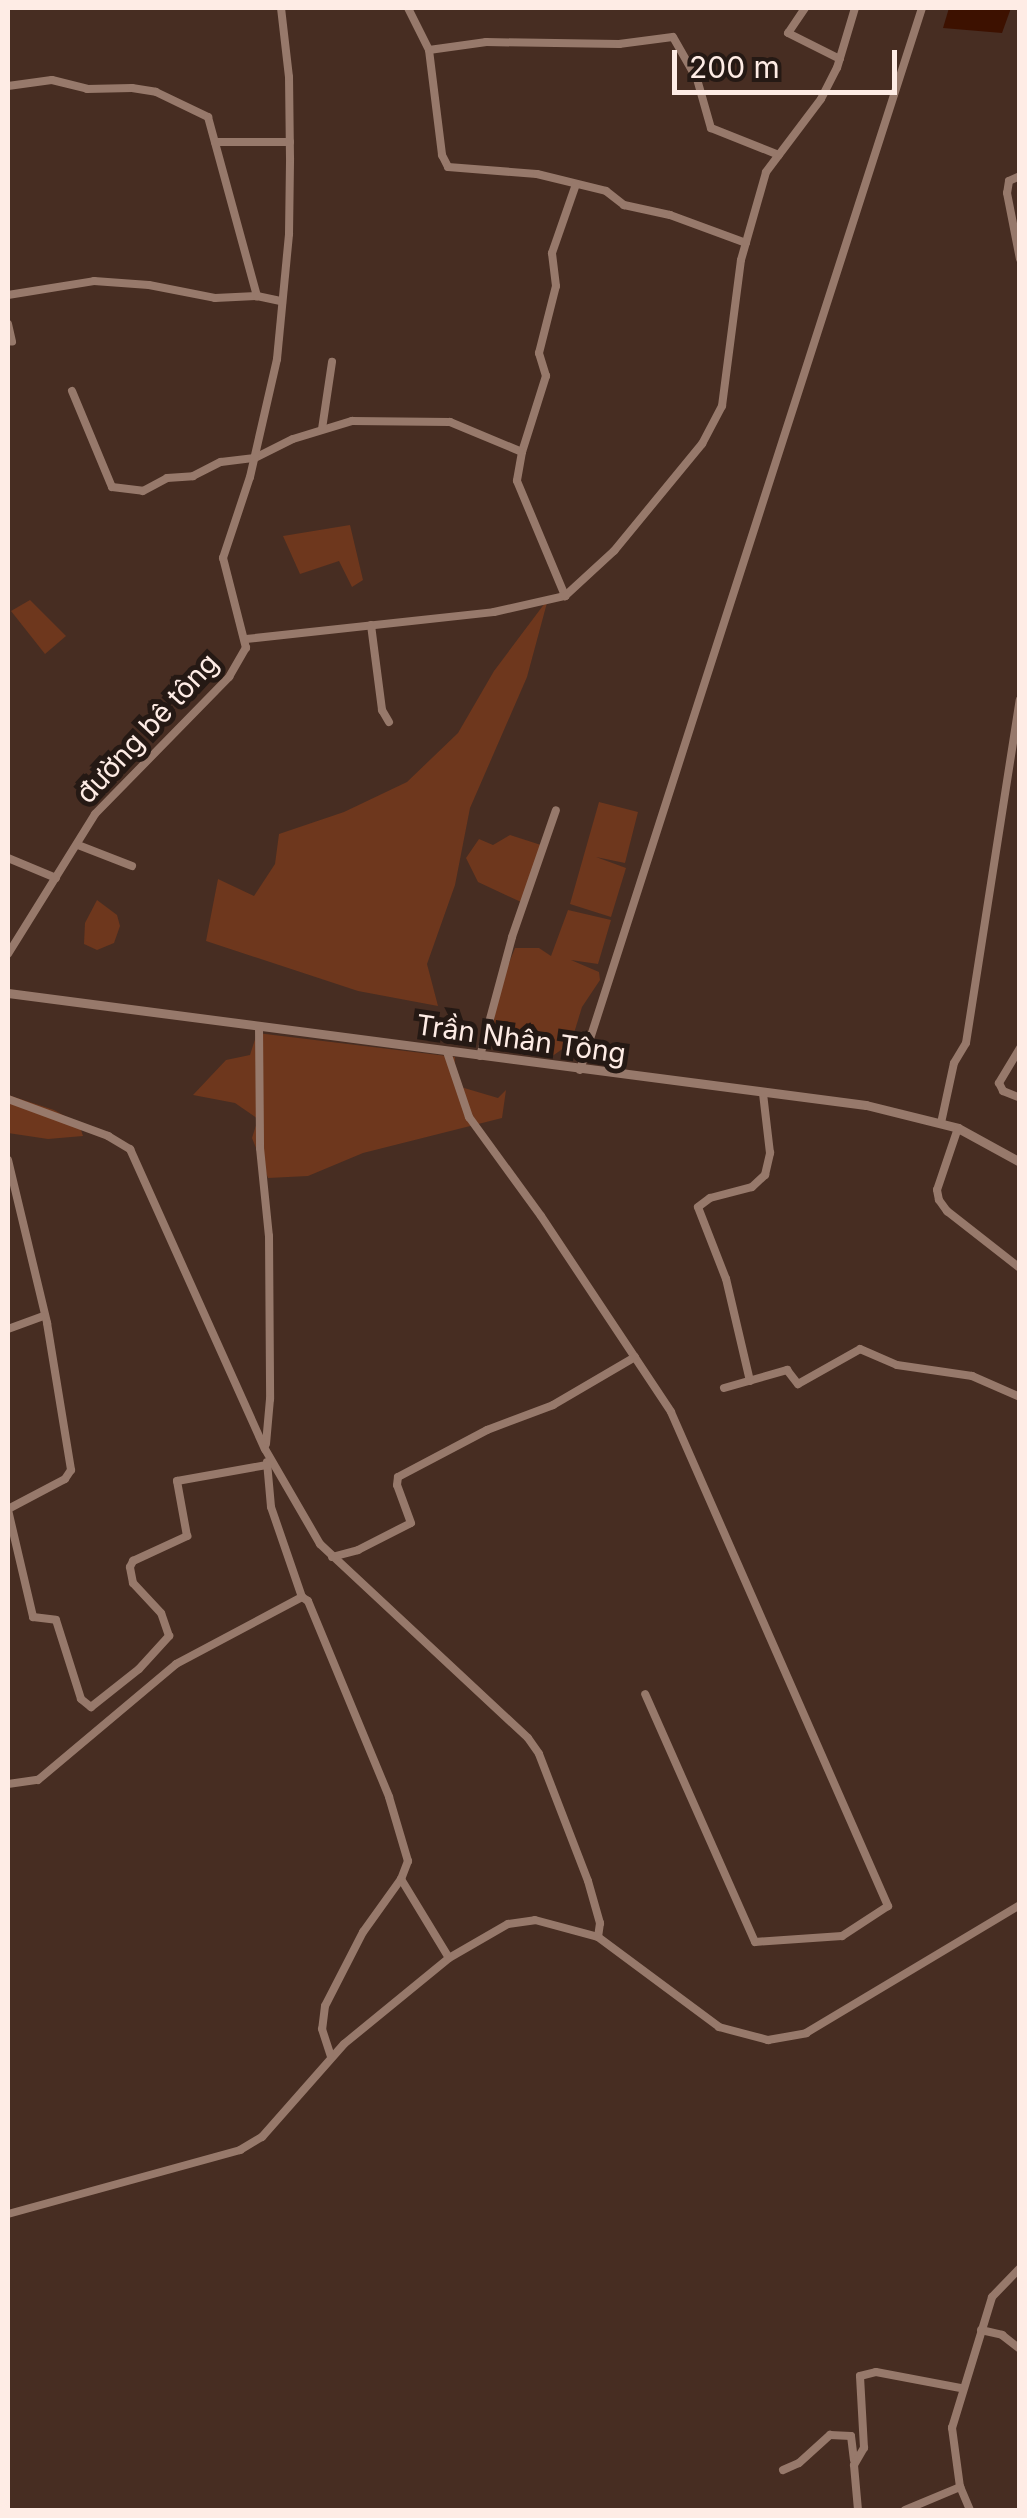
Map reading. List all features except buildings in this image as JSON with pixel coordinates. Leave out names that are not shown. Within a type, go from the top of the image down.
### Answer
[{"type":"street","name":"đường bê tông","points":[[8,954],[95,814],[229,678],[246,640],[223,558],[254,458],[277,359],[289,234],[290,142],[282,8]]},
{"type":"street","points":[[408,8],[429,50],[442,155],[448,167],[526,173],[606,191],[624,205],[662,212],[746,243]]},
{"type":"street","points":[[804,8],[788,33],[840,60]]},
{"type":"street","points":[[246,640],[494,612],[566,596],[614,551],[702,444],[722,406],[746,243],[766,172],[821,100],[840,60],[855,8]]},
{"type":"street","points":[[580,1070],[922,8]]},
{"type":"street","points":[[429,50],[486,42],[619,44],[673,37],[697,79],[711,128],[779,155]]},
{"type":"street","points":[[8,86],[52,80],[86,89],[132,88],[156,92],[208,117],[257,296]]},
{"type":"street","points":[[215,142],[290,142]]},
{"type":"street","points":[[1020,176],[1009,181],[1007,193],[1020,258]]},
{"type":"street","points":[[566,596],[517,481],[546,376],[539,353],[556,286],[552,253],[576,184]]},
{"type":"street","points":[[8,296],[94,281],[149,285],[215,298],[257,296],[280,301]]},
{"type":"street","points":[[8,324],[12,342]]},
{"type":"street","points":[[322,429],[332,362]]},
{"type":"street","points":[[72,390],[112,486],[143,491],[167,478],[193,476],[221,462],[254,458],[322,429],[352,422],[450,422],[522,452]]},
{"type":"street","points":[[372,625],[382,710],[389,722]]},
{"type":"street","points":[[941,1123],[954,1064],[966,1042],[1020,700]]},
{"type":"street","points":[[480,1056],[512,937],[556,810]]},
{"type":"street","points":[[78,845],[132,866]]},
{"type":"street","points":[[8,858],[56,878]]},
{"type":"street","name":"Trần Nhân Tông","points":[[8,993],[866,1105],[958,1128],[1020,1162]]},
{"type":"street","points":[[259,1027],[260,1148],[269,1236],[270,1399],[266,1450],[273,1516],[302,1597],[308,1600],[395,1815],[408,1860],[401,1880],[363,1932],[328,1998],[322,2029],[330,2057]]},
{"type":"street","points":[[1020,1048],[999,1083],[1004,1091],[1020,1098]]},
{"type":"street","points":[[448,1052],[468,1117],[671,1412],[888,1906],[842,1936],[755,1942],[645,1694]]},
{"type":"street","points":[[750,1380],[726,1279],[698,1207],[710,1198],[752,1188],[766,1176],[770,1153],[763,1093]]},
{"type":"street","points":[[8,1099],[108,1136],[130,1150],[266,1450],[332,1557],[528,1738],[539,1754],[588,1881],[600,1923],[598,1937]]},
{"type":"street","points":[[958,1128],[938,1190],[940,1200],[1020,1268]]},
{"type":"street","points":[[8,1160],[43,1316],[71,1470],[65,1478],[8,1509],[32,1616],[56,1620],[82,1699],[90,1706],[140,1668],[168,1636],[162,1613],[133,1582],[130,1567],[133,1561],[172,1546],[188,1534],[177,1481],[267,1465]]},
{"type":"street","points":[[8,1330],[43,1316]]},
{"type":"street","points":[[724,1388],[787,1370],[798,1384],[860,1349],[893,1364],[972,1376],[1020,1397]]},
{"type":"street","points":[[332,1557],[358,1550],[412,1523],[397,1485],[404,1474],[488,1430],[553,1405],[635,1357]]},
{"type":"street","points":[[8,1781],[38,1780],[176,1664],[302,1597]]},
{"type":"street","points":[[401,1880],[449,1958]]},
{"type":"street","points":[[8,2214],[229,2156],[262,2136],[330,2057],[449,1958],[476,1939],[522,1920],[598,1937],[718,2027],[752,2039],[790,2038],[851,2009],[1020,1905]]},
{"type":"street","points":[[970,2510],[960,2487],[952,2428],[961,2388],[999,2285],[1020,2268]]},
{"type":"street","points":[[981,2330],[1002,2335],[1020,2349]]},
{"type":"street","points":[[854,2460],[864,2448],[860,2376],[876,2372],[961,2388]]},
{"type":"street","points":[[783,2470],[799,2464],[830,2435],[851,2436],[858,2510]]},
{"type":"street","points":[[905,2510],[960,2487]]},
{"type":"shaded area","points":[[949,8],[1011,8],[1002,33],[943,28]]},
{"type":"shaded area","points":[[350,525],[363,580],[352,587],[339,561],[300,574],[283,536]]},
{"type":"shaded area","points":[[548,599],[527,677],[470,808],[455,885],[427,964],[438,1006],[358,991],[206,941],[218,879],[254,896],[275,864],[279,834],[344,812],[407,782],[458,733],[494,671]]},
{"type":"shaded area","points":[[30,600],[66,636],[45,654],[11,611]]},
{"type":"shaded area","points":[[599,802],[638,812],[625,863],[596,857],[626,868],[611,917],[570,904]]},
{"type":"shaded area","points":[[510,835],[541,845],[521,902],[478,882],[466,858],[479,839],[493,845]]},
{"type":"shaded area","points":[[97,900],[117,915],[120,926],[114,943],[97,950],[84,944],[85,923]]},
{"type":"shaded area","points":[[568,910],[611,920],[598,964],[571,960],[599,972],[600,980],[582,1007],[571,1043],[551,1057],[490,1046],[499,988],[515,948],[539,948],[551,956]]},
{"type":"shaded area","points":[[257,1033],[455,1057],[454,1085],[498,1098],[506,1090],[502,1118],[363,1153],[308,1176],[268,1178],[252,1138],[258,1119],[235,1103],[193,1095],[226,1060],[250,1055]]},
{"type":"shaded area","points":[[8,1095],[54,1110],[79,1124],[83,1136],[48,1139],[8,1133]]}]
